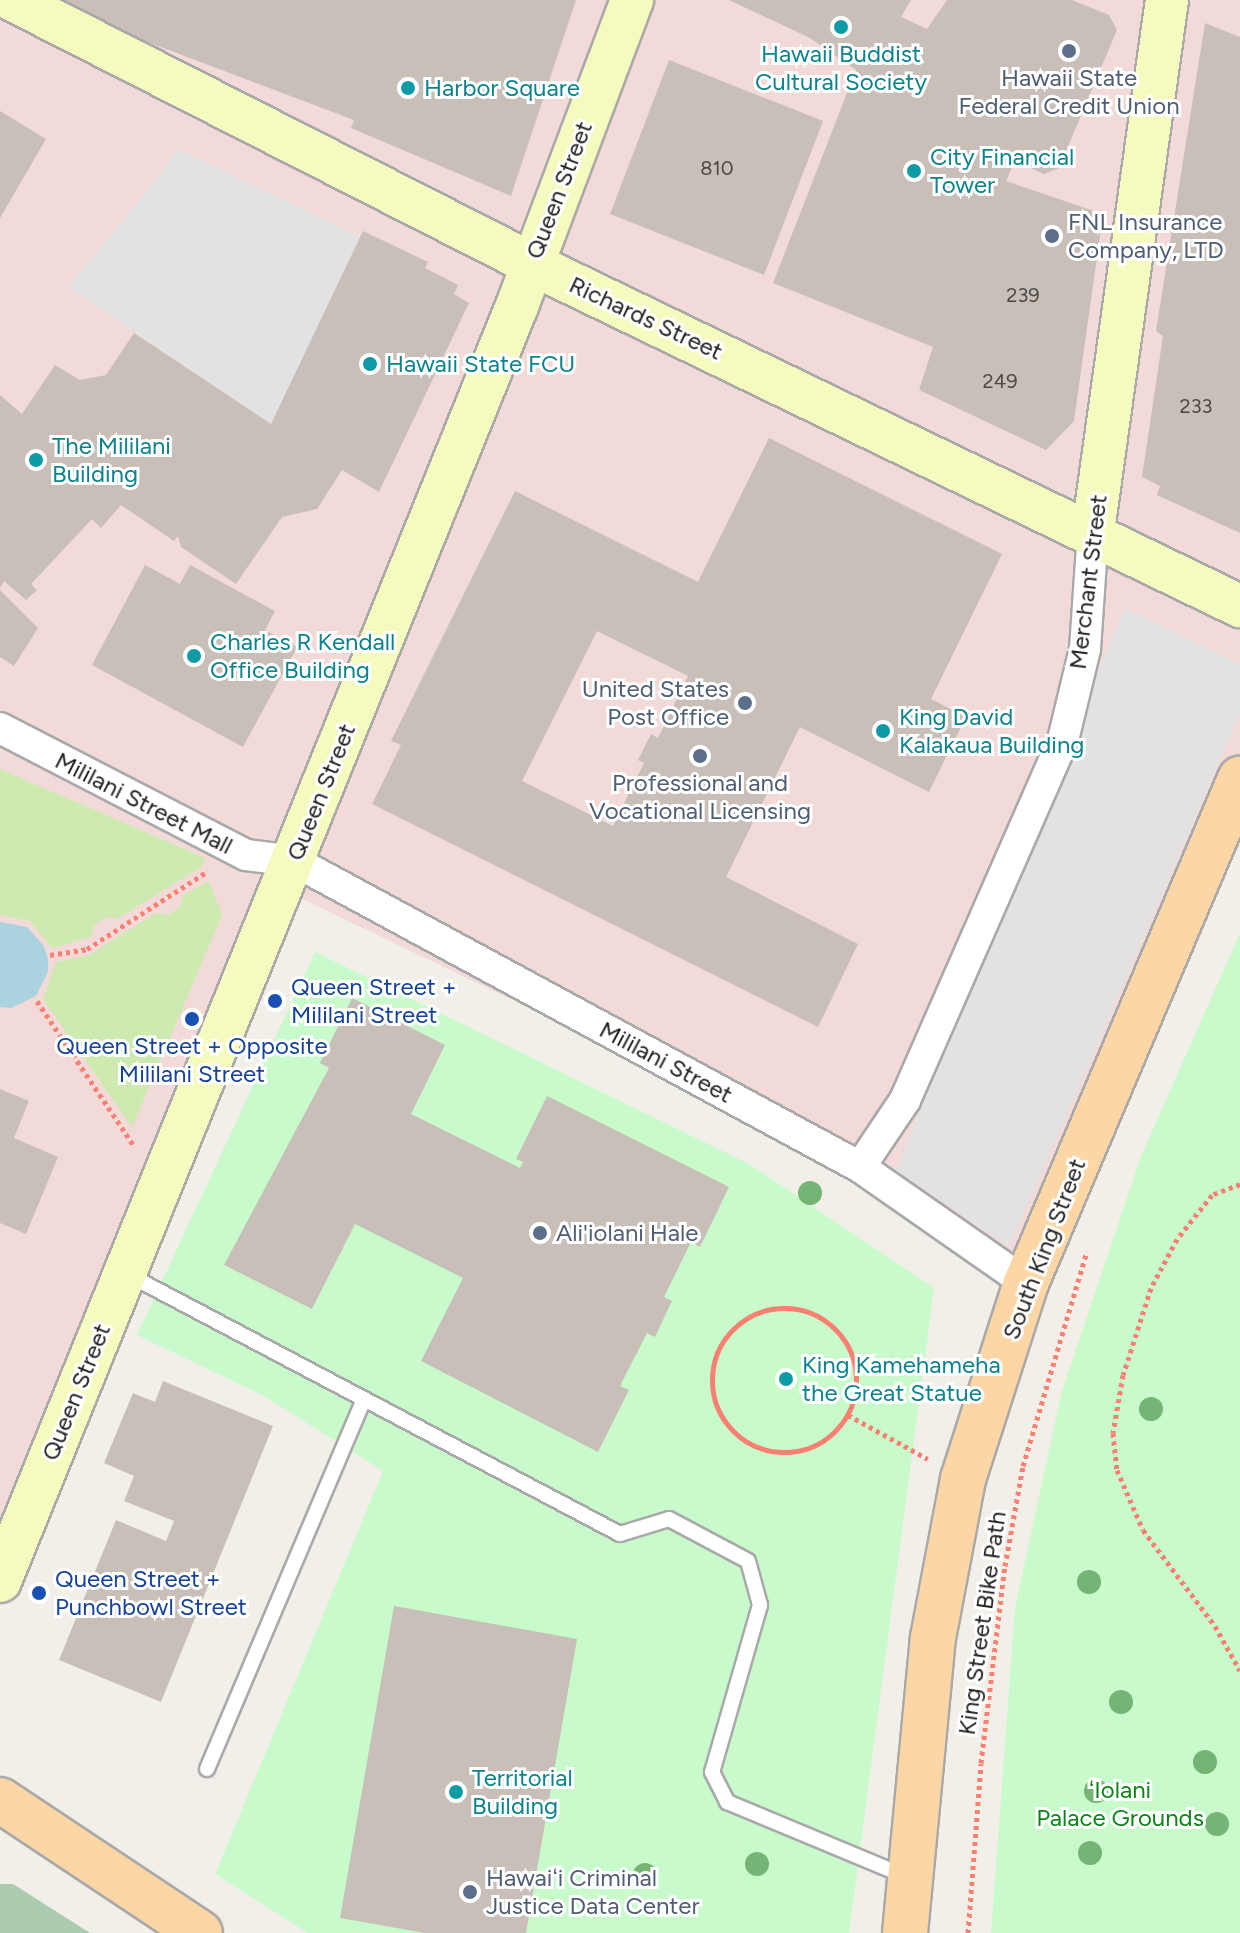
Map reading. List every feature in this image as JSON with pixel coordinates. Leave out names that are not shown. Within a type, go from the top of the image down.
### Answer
[{"type":"main road","name":"South King Street","points":[[905,1933],[933,1638],[963,1479],[1026,1283],[1240,779]]},
{"type":"main road","points":[[0,1800],[200,1933]]},
{"type":"street","name":"Richards Street","points":[[13,0],[530,263],[1093,531],[1240,606]]},
{"type":"street","name":"Queen Street","points":[[0,1581],[294,861],[632,0]]},
{"type":"street","name":"Merchant Street","points":[[860,1167],[905,1100],[1063,740],[1085,649],[1093,531],[1167,0]]},
{"type":"street","name":"Mililani Street Mall","points":[[0,728],[246,855],[294,861]]},
{"type":"street","name":"Mililani Street","points":[[294,861],[860,1167],[1026,1283]]},
{"type":"lane","points":[[124,1272],[363,1401],[620,1534],[669,1519],[748,1561],[760,1605],[712,1772],[727,1802],[909,1877]]},
{"type":"lane","points":[[207,1769],[363,1401]]},
{"type":"path","points":[[50,955],[87,949],[208,872],[246,855]]},
{"type":"path","points":[[37,1001],[161,1188]]},
{"type":"path","points":[[1240,1184],[1212,1195],[1177,1239],[1151,1288],[1123,1375],[1113,1433],[1117,1470],[1143,1530],[1215,1626],[1240,1671]]},
{"type":"path","name":"King Street Bike Path","points":[[968,1933],[981,1763],[1005,1566],[1023,1466],[1093,1235]]},
{"type":"path","points":[[787,1307],[826,1320],[844,1338],[855,1361],[856,1391],[848,1415],[832,1434],[811,1448],[769,1451],[746,1441],[727,1424],[716,1402],[713,1364],[723,1341],[740,1322],[762,1310],[787,1307]]},
{"type":"path","points":[[848,1415],[963,1479]]},
{"type":"shaded area","points":[[0,0],[1240,0],[1240,779],[1026,1283],[860,1167],[296,896],[0,1590]]},
{"type":"shaded area","points":[[176,148],[361,237],[271,424],[68,287],[162,172]]},
{"type":"shaded area","points":[[1124,608],[1240,664],[1240,713],[1009,1247],[896,1170]]},
{"type":"green space","points":[[0,769],[205,858],[201,867],[117,919],[106,917],[94,925],[91,937],[52,948],[30,921],[0,915]]},
{"type":"green space","points":[[209,881],[222,915],[132,1127],[43,999],[56,962],[89,955],[156,913],[168,915],[180,907],[183,895]]},
{"type":"green space","name":"ʻIolani Palace Grounds","points":[[1240,933],[1240,1933],[991,1933],[1015,1608],[1061,1394],[1141,1156]]},
{"type":"green space","points":[[315,952],[749,1164],[934,1288],[849,1933],[308,1933],[215,1874],[383,1471],[264,1396],[137,1335]]},
{"type":"green space","points":[[0,1884],[13,1884],[90,1933],[0,1933]]},
{"type":"water","points":[[0,922],[27,927],[44,946],[48,959],[48,972],[36,996],[11,1008],[0,1007]]},
{"type":"building","name":"Harbor Square","points":[[59,0],[576,0],[511,196],[351,128],[354,120],[55,7]]},
{"type":"building","name":"City Financial Tower","points":[[729,0],[911,0],[901,17],[927,29],[947,0],[1072,0],[1109,15],[1117,30],[1059,168],[1044,174],[1015,161],[1006,181],[1103,214],[1074,421],[1046,450],[919,390],[933,347],[773,283],[856,70],[810,38]]},
{"type":"building","points":[[1205,23],[1240,37],[1240,533],[1157,495],[1160,486],[1142,477],[1163,336],[1156,331]]},
{"type":"building","points":[[669,60],[823,121],[764,275],[610,214]]},
{"type":"building","points":[[0,111],[46,139],[0,218]]},
{"type":"building","points":[[363,231],[428,262],[425,268],[458,285],[454,294],[469,303],[379,492],[342,470],[317,509],[282,517],[236,584],[181,547],[178,536],[174,541],[121,505],[101,528],[92,519],[31,584],[37,590],[26,600],[4,581],[0,588],[0,395],[22,414],[55,365],[80,380],[106,375],[134,333],[271,424]]},
{"type":"building","name":"King David Kalakaua Building","points":[[769,438],[1002,554],[931,699],[966,717],[929,792],[800,727],[726,877],[858,944],[818,1027],[372,804],[401,745],[391,741],[515,491],[698,582]],"holes":[[[597,631],[688,676],[658,738],[651,734],[638,760],[644,763],[613,826],[522,781]]]},
{"type":"building","name":"Charles R Kendall Office Building","points":[[145,565],[180,584],[190,565],[275,611],[265,630],[297,647],[243,747],[92,665]]},
{"type":"building","points":[[0,590],[38,628],[14,666],[0,657]]},
{"type":"building","name":"Ali'iolani Hale","points":[[352,998],[445,1045],[411,1114],[520,1168],[523,1162],[516,1159],[547,1096],[729,1187],[700,1247],[691,1242],[664,1297],[672,1301],[655,1337],[647,1333],[620,1386],[629,1390],[598,1452],[421,1361],[463,1278],[355,1224],[312,1309],[224,1265],[329,1068],[320,1063]]},
{"type":"building","points":[[0,1089],[29,1101],[14,1138],[58,1157],[26,1234],[0,1223]]},
{"type":"building","points":[[163,1381],[273,1426],[161,1702],[59,1660],[116,1520],[166,1541],[174,1521],[124,1501],[134,1476],[104,1463],[133,1393],[155,1402]]},
{"type":"building","name":"Territorial Building","points":[[394,1606],[577,1639],[526,1933],[425,1933],[340,1918]]},
{"type":"place","name":"Hawaii Buddist Cultural Society","points":[[841,27]]},
{"type":"place","name":"Hawaii State Federal Credit Union","points":[[1069,51]]},
{"type":"place","name":"Harbor Square","points":[[408,88]]},
{"type":"place","name":"City Financial Tower","points":[[914,171]]},
{"type":"place","name":"FNL Insurance Company, LTD","points":[[1052,236]]},
{"type":"place","name":"Hawaii State FCU","points":[[370,364]]},
{"type":"place","name":"The Mililani Building","points":[[36,460]]},
{"type":"place","name":"Charles R Kendall Office Building","points":[[194,656]]},
{"type":"place","name":"United States Post Office","points":[[745,703]]},
{"type":"place","name":"King David Kalakaua Building","points":[[883,731]]},
{"type":"place","name":"Professional and Vocational Licensing","points":[[700,756]]},
{"type":"place","name":"Queen Street + Mililani Street","points":[[275,1001]]},
{"type":"place","name":"Queen Street + Opposite Mililani Street","points":[[192,1019]]},
{"type":"place","name":"Ali'iolani Hale","points":[[540,1233]]},
{"type":"place","name":"King Kamehameha the Great Statue","points":[[786,1379]]},
{"type":"place","name":"Queen Street + Punchbowl Street","points":[[39,1593]]},
{"type":"place","name":"Territorial Building","points":[[456,1792]]},
{"type":"place","name":"Hawaiʻi Criminal Justice Data Center","points":[[470,1892]]}]
